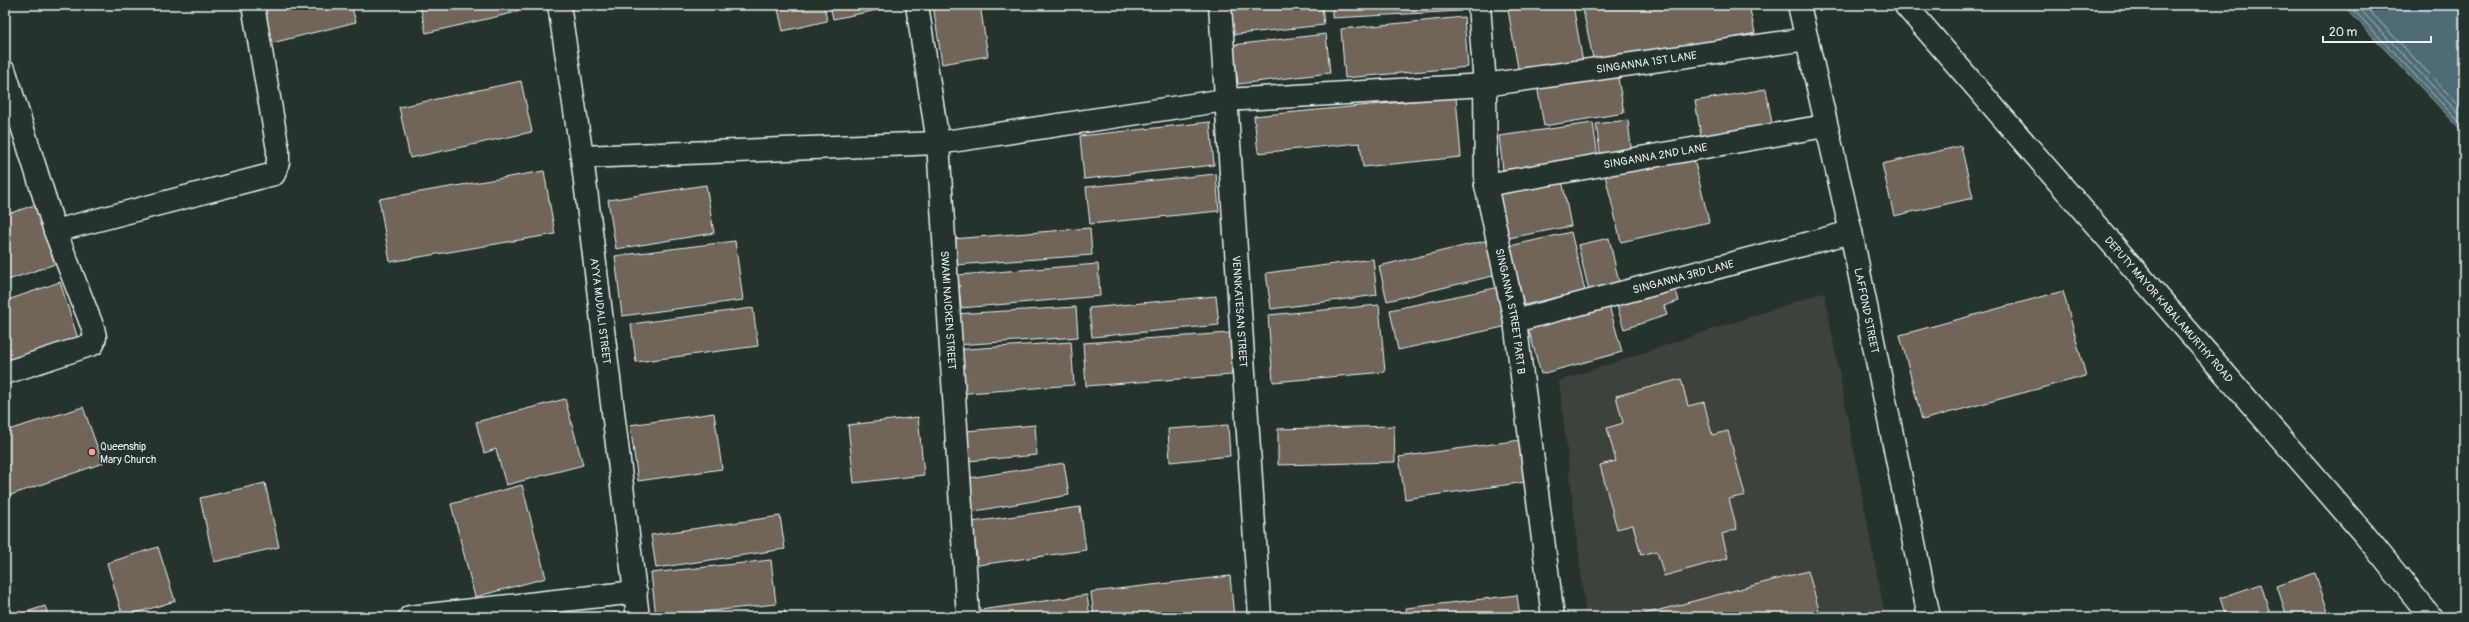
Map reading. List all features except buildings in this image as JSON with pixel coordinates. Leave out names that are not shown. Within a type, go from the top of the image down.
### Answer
[{"type":"street","points":[[55,231],[274,174],[278,162],[278,150],[253,5]]},
{"type":"street","name":"AYYA MUDALI STREET","points":[[559,5],[582,157],[638,617]]},
{"type":"street","name":"SWAMI NAICKEN STREET","points":[[917,5],[938,142],[968,617]]},
{"type":"street","name":"VENNKATESAN STREET","points":[[1220,5],[1225,100],[1260,617]]},
{"type":"street","name":"SINGANNA STREET PART B","points":[[1479,5],[1485,85],[1486,185],[1515,321],[1552,617]]},
{"type":"street","name":"LAFFOND STREET","points":[[1799,5],[1825,126],[1851,232],[1929,617]]},
{"type":"street","name":"DEPUTY MAYOR KABALAMURTHY ROAD","points":[[1905,5],[2369,540],[2431,617]]},
{"type":"street","name":"SINGANNA 1ST LANE","points":[[582,157],[938,142],[1225,100],[1485,85],[1807,38]]},
{"type":"street","points":[[5,72],[55,231],[93,328],[95,337],[93,344],[5,373]]},
{"type":"street","name":"SINGANNA 2ND LANE","points":[[1486,185],[1825,126]]},
{"type":"street","name":"SINGANNA 3RD LANE","points":[[1515,321],[1851,232]]},
{"type":"street","points":[[410,617],[636,592]]},
{"type":"shaded area","points":[[1824,292],[1885,617],[1586,617],[1559,381]]},
{"type":"water","points":[[2343,5],[2464,5],[2464,133]]},
{"type":"railway","points":[[2461,5],[2464,15]]},
{"type":"place","name":"Queenship Mary Church","points":[[92,452]]}]
